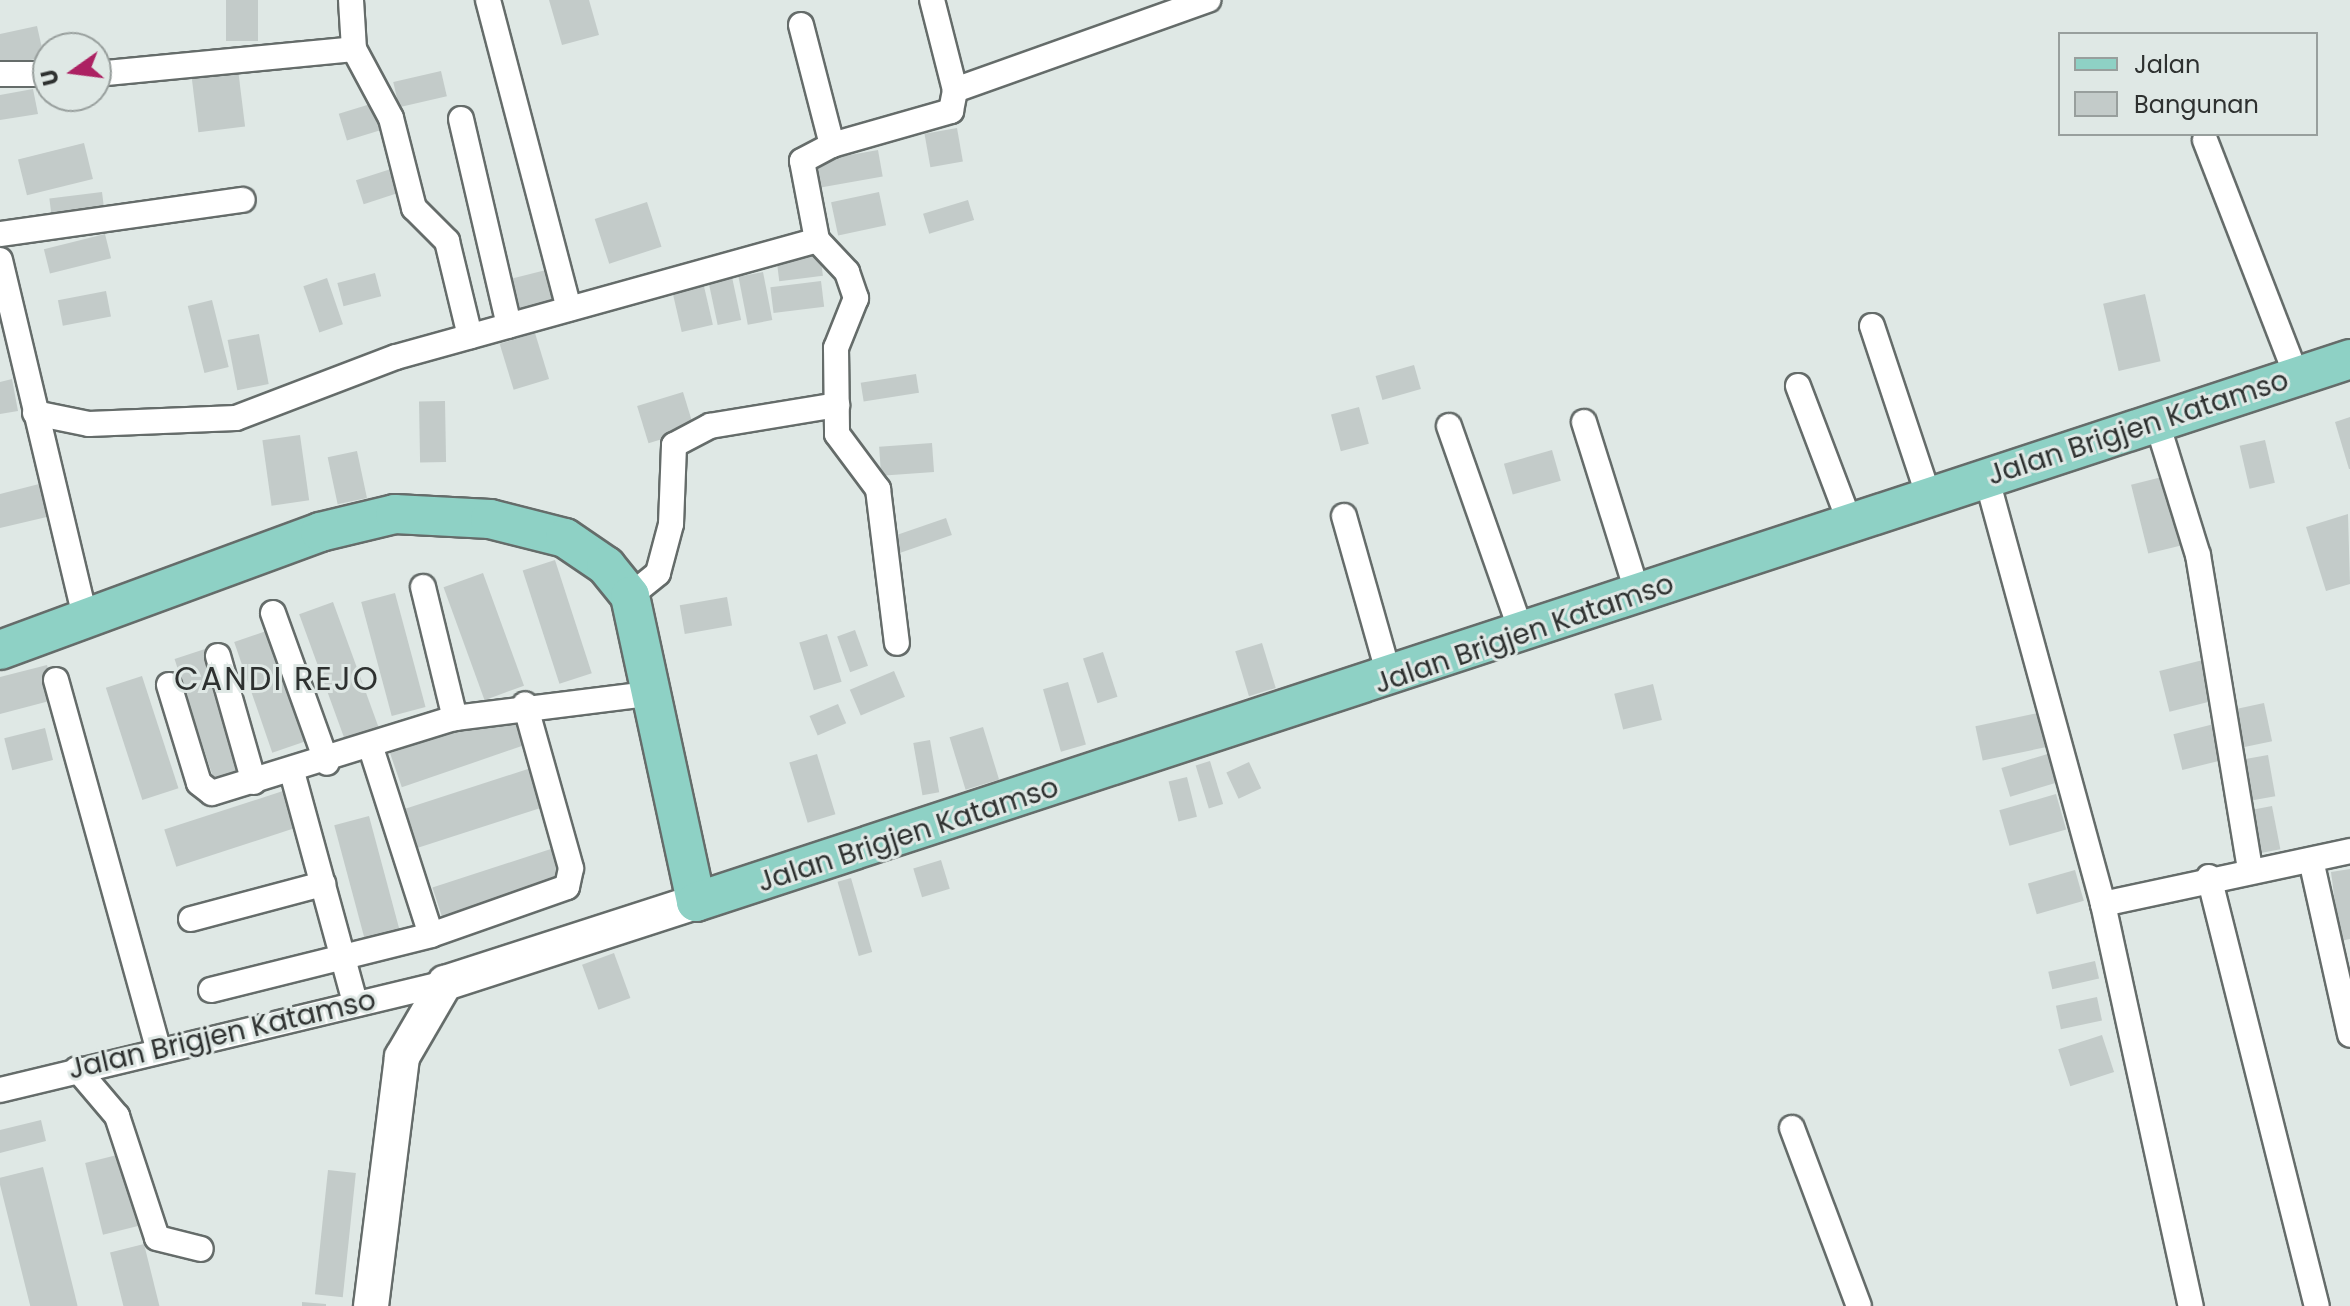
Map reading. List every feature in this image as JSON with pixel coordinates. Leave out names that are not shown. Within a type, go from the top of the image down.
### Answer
[{"type":"main road","name":"Jalan Brigjen Katamso","points":[[696,902],[1523,636],[1849,520],[2158,426],[2350,359]]},
{"type":"main road","points":[[0,650],[85,616],[320,532],[395,514],[490,519],[565,538],[606,566],[630,596],[696,902]]},
{"type":"street","points":[[351,0],[354,49],[391,118],[414,208],[447,241],[470,336]]},
{"type":"street","points":[[488,0],[569,309]]},
{"type":"street","points":[[897,643],[878,489],[839,445],[836,348],[856,298],[847,272],[817,240],[802,161],[832,145],[944,117],[955,90],[932,0]]},
{"type":"street","points":[[955,90],[1208,0]]},
{"type":"street","points":[[801,25],[832,145]]},
{"type":"street","points":[[112,72],[354,49]]},
{"type":"street","points":[[0,74],[32,74]]},
{"type":"street","points":[[461,119],[509,325]]},
{"type":"street","points":[[2205,140],[2297,377]]},
{"type":"street","points":[[0,234],[243,200]]},
{"type":"street","points":[[35,413],[89,424],[236,418],[470,336],[817,240]]},
{"type":"street","points":[[0,260],[7,328],[35,413],[85,616]]},
{"type":"street","points":[[1872,326],[1928,494]]},
{"type":"street","points":[[1798,386],[1849,520]]},
{"type":"street","points":[[630,596],[658,573],[671,524],[674,445],[710,426],[837,405]]},
{"type":"street","points":[[1584,422],[1639,597]]},
{"type":"street","points":[[1449,426],[1523,636]]},
{"type":"street","points":[[2158,426],[2198,555],[2250,870]]},
{"type":"street","points":[[1986,476],[2103,904],[2191,1306]]},
{"type":"street","points":[[1344,516],[1390,679]]},
{"type":"street","points":[[423,587],[455,718]]},
{"type":"street","points":[[273,613],[327,763]]},
{"type":"street","points":[[218,656],[254,782]]},
{"type":"street","points":[[56,680],[158,1047]]},
{"type":"street","points":[[169,685],[202,788],[219,792],[327,763],[455,718],[525,704],[649,694]]},
{"type":"street","points":[[211,990],[345,959],[431,935],[571,882],[525,704]]},
{"type":"street","points":[[371,748],[431,935]]},
{"type":"street","points":[[292,772],[355,1003]]},
{"type":"street","points":[[2103,904],[2209,877],[2350,851]]},
{"type":"street","points":[[2311,860],[2350,1035]]},
{"type":"street","points":[[2209,877],[2317,1306]]},
{"type":"street","points":[[191,919],[323,884]]},
{"type":"street","points":[[371,1306],[402,1057],[445,983],[696,902]]},
{"type":"street","name":"Jalan Brigjen Katamso","points":[[0,1090],[158,1047],[445,983]]},
{"type":"street","points":[[77,1069],[117,1116],[157,1238],[201,1249]]},
{"type":"street","points":[[1792,1128],[1859,1306]]},
{"type":"building","points":[[226,0],[258,0],[258,41],[226,41]]},
{"type":"building","points":[[549,0],[589,0],[599,35],[562,45]]},
{"type":"building","points":[[37,26],[38,32],[32,32],[32,60],[0,67],[0,34]]},
{"type":"building","points":[[238,69],[245,127],[198,132],[191,75]]},
{"type":"building","points":[[441,71],[447,96],[399,107],[393,82]]},
{"type":"building","points":[[32,89],[32,112],[38,114],[0,120],[0,95]]},
{"type":"building","points":[[377,102],[385,129],[347,140],[339,114]]},
{"type":"building","points":[[957,128],[963,161],[930,167],[925,134]]},
{"type":"building","points":[[84,143],[93,179],[27,195],[18,159]]},
{"type":"building","points":[[878,150],[883,177],[821,188],[816,161]]},
{"type":"building","points":[[394,168],[402,192],[364,204],[356,180]]},
{"type":"building","points":[[102,192],[105,218],[53,224],[49,198]]},
{"type":"building","points":[[879,192],[886,225],[838,235],[831,202]]},
{"type":"building","points":[[968,200],[974,220],[929,234],[923,214]]},
{"type":"building","points":[[647,202],[662,247],[609,264],[595,219]]},
{"type":"building","points":[[105,234],[111,258],[50,273],[44,249]]},
{"type":"building","points":[[820,252],[823,276],[779,281],[776,257]]},
{"type":"building","points":[[550,269],[559,304],[518,314],[509,279]]},
{"type":"building","points":[[763,272],[772,320],[748,325],[738,277]]},
{"type":"building","points":[[375,273],[381,296],[344,306],[337,283]]},
{"type":"building","points":[[732,277],[741,320],[718,325],[709,282]]},
{"type":"building","points":[[327,278],[343,324],[319,332],[303,286]]},
{"type":"building","points":[[821,281],[824,307],[774,313],[770,287]]},
{"type":"building","points":[[703,282],[713,325],[682,332],[672,289]]},
{"type":"building","points":[[106,291],[111,317],[63,326],[58,300]]},
{"type":"building","points":[[2145,294],[2161,361],[2119,371],[2103,304]]},
{"type":"building","points":[[212,300],[229,367],[204,373],[188,306]]},
{"type":"building","points":[[535,333],[549,379],[514,390],[500,344]]},
{"type":"building","points":[[259,334],[269,384],[237,390],[228,340]]},
{"type":"building","points":[[1414,365],[1421,389],[1382,400],[1376,376]]},
{"type":"building","points":[[916,374],[919,393],[864,402],[861,383]]},
{"type":"building","points":[[12,379],[18,411],[0,414],[0,382]]},
{"type":"building","points":[[683,392],[694,429],[648,443],[637,406]]},
{"type":"building","points":[[419,401],[445,401],[446,462],[420,462]]},
{"type":"building","points":[[1359,407],[1369,444],[1341,451],[1331,415]]},
{"type":"building","points":[[2350,417],[2350,469],[2349,469],[2335,422]]},
{"type":"building","points":[[300,435],[309,500],[272,506],[262,440]]},
{"type":"building","points":[[2265,440],[2275,483],[2250,489],[2240,446]]},
{"type":"building","points":[[932,443],[934,472],[881,476],[879,447]]},
{"type":"building","points":[[1552,450],[1561,481],[1513,495],[1504,464]]},
{"type":"building","points":[[357,451],[367,498],[338,504],[328,457]]},
{"type":"building","points":[[2166,476],[2183,545],[2148,554],[2131,485]]},
{"type":"building","points":[[43,483],[51,516],[0,528],[0,494]]},
{"type":"building","points":[[2348,514],[2350,584],[2326,591],[2306,527]]},
{"type":"building","points":[[946,518],[952,535],[899,553],[893,536]]},
{"type":"building","points":[[555,560],[592,673],[559,684],[523,571]]},
{"type":"building","points":[[483,573],[524,686],[485,700],[444,587]]},
{"type":"building","points":[[395,593],[426,707],[392,716],[361,602]]},
{"type":"building","points":[[727,597],[732,626],[685,634],[680,605]]},
{"type":"building","points":[[333,602],[380,731],[346,743],[299,614]]},
{"type":"building","points":[[272,629],[310,740],[272,753],[234,642]]},
{"type":"building","points":[[855,630],[868,666],[850,672],[837,636]]},
{"type":"building","points":[[827,634],[842,682],[814,690],[799,642]]},
{"type":"building","points":[[1262,643],[1276,688],[1249,696],[1235,651]]},
{"type":"building","points":[[205,649],[245,771],[214,781],[175,659]]},
{"type":"building","points":[[1103,652],[1118,697],[1098,703],[1083,658]]},
{"type":"building","points":[[2203,660],[2213,701],[2169,712],[2159,671]]},
{"type":"building","points":[[47,665],[57,699],[0,714],[0,677]]},
{"type":"building","points":[[894,671],[905,697],[861,716],[850,690]]},
{"type":"building","points":[[142,676],[178,788],[142,800],[106,688]]},
{"type":"building","points":[[1068,682],[1086,744],[1061,752],[1043,689]]},
{"type":"building","points":[[1653,684],[1662,720],[1623,730],[1614,694]]},
{"type":"building","points":[[2264,703],[2272,741],[2235,749],[2227,711]]},
{"type":"building","points":[[838,704],[846,723],[818,735],[809,716]]},
{"type":"building","points":[[513,711],[525,745],[402,787],[390,753]]},
{"type":"building","points":[[2038,713],[2045,747],[1983,761],[1975,726]]},
{"type":"building","points":[[2218,723],[2227,759],[2182,770],[2173,734]]},
{"type":"building","points":[[983,727],[999,780],[966,790],[950,737]]},
{"type":"building","points":[[45,728],[53,760],[12,770],[4,738]]},
{"type":"building","points":[[930,740],[939,792],[922,795],[913,743]]},
{"type":"building","points":[[2054,752],[2063,781],[2010,797],[2001,768]]},
{"type":"building","points":[[817,754],[835,814],[808,823],[789,762]]},
{"type":"building","points":[[2268,755],[2275,796],[2243,802],[2236,761]]},
{"type":"building","points":[[1210,761],[1223,804],[1209,808],[1196,765]]},
{"type":"building","points":[[1249,762],[1261,788],[1239,799],[1226,773]]},
{"type":"building","points":[[531,768],[544,807],[417,848],[405,809]]},
{"type":"building","points":[[1187,777],[1197,817],[1178,821],[1169,782]]},
{"type":"building","points":[[286,790],[298,827],[176,867],[164,830]]},
{"type":"building","points":[[2056,794],[2066,830],[2009,846],[1999,810]]},
{"type":"building","points":[[2272,806],[2280,849],[2253,855],[2245,811]]},
{"type":"building","points":[[369,816],[401,935],[366,944],[334,825]]},
{"type":"building","points":[[557,847],[567,878],[443,919],[432,887]]},
{"type":"building","points":[[941,860],[950,889],[922,897],[913,868]]},
{"type":"building","points":[[2350,869],[2350,939],[2340,941],[2331,872]]},
{"type":"building","points":[[2075,870],[2084,901],[2037,914],[2028,884]]},
{"type":"building","points":[[851,878],[872,952],[859,956],[838,882]]},
{"type":"building","points":[[614,953],[630,998],[598,1010],[582,965]]},
{"type":"building","points":[[2095,961],[2099,979],[2052,989],[2048,972]]},
{"type":"building","points":[[2097,997],[2102,1020],[2061,1029],[2056,1006]]},
{"type":"building","points":[[2102,1035],[2114,1072],[2070,1086],[2058,1049]]},
{"type":"building","points":[[41,1120],[46,1141],[0,1153],[0,1130]]},
{"type":"building","points":[[121,1154],[139,1226],[103,1235],[85,1163]]},
{"type":"building","points":[[43,1167],[78,1306],[30,1306],[0,1178]]},
{"type":"building","points":[[328,1170],[356,1173],[343,1297],[315,1294]]},
{"type":"building","points":[[144,1244],[159,1306],[123,1306],[110,1252]]},
{"type":"building","points":[[302,1302],[326,1304],[326,1306],[302,1306]]},
{"type":"district","name":"CANDI REJO","points":[[277,679]]}]
